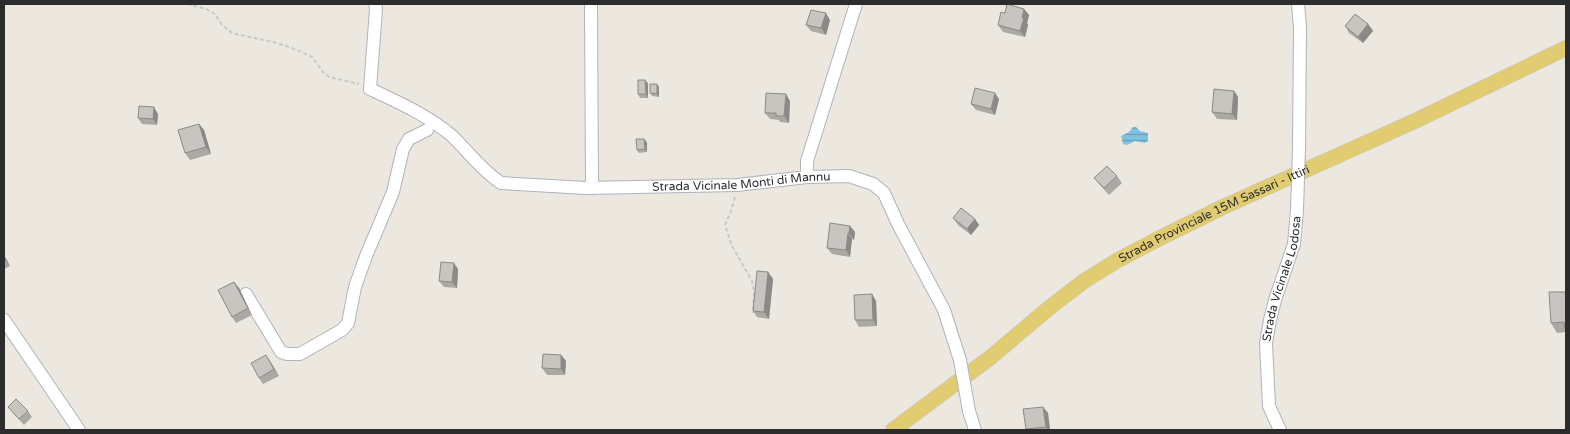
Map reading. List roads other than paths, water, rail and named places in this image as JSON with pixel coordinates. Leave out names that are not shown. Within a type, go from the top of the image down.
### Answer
[{"type":"main road","name":"Strada Provinciale 15M Sassari - Ittiri","points":[[893,430],[991,357],[1048,308],[1084,281],[1118,260],[1223,207],[1414,121],[1566,48]]},
{"type":"street","name":"Strada Vicinale Monti di Mannu","points":[[375,4],[370,89],[418,112],[435,124],[451,136],[490,176],[501,183],[592,188],[737,185],[807,177],[849,176],[872,184],[884,193],[898,224],[944,310],[960,360],[969,411],[975,430]]},
{"type":"street","points":[[591,4],[592,188]]},
{"type":"street","points":[[807,177],[807,161],[856,4]]},
{"type":"street","name":"Strada Vicinale Lodosa","points":[[1280,430],[1269,406],[1266,343],[1275,300],[1294,244],[1299,148],[1300,28],[1298,4]]},
{"type":"street","points":[[246,294],[281,352],[300,354],[342,330],[348,323],[355,287],[393,192],[402,149],[409,139],[427,130]]},
{"type":"street","points":[[4,320],[79,430]]},
{"type":"water","points":[[1133,127],[1148,133],[1148,141],[1145,143],[1135,141],[1127,145],[1123,144],[1121,136],[1129,132]]}]
